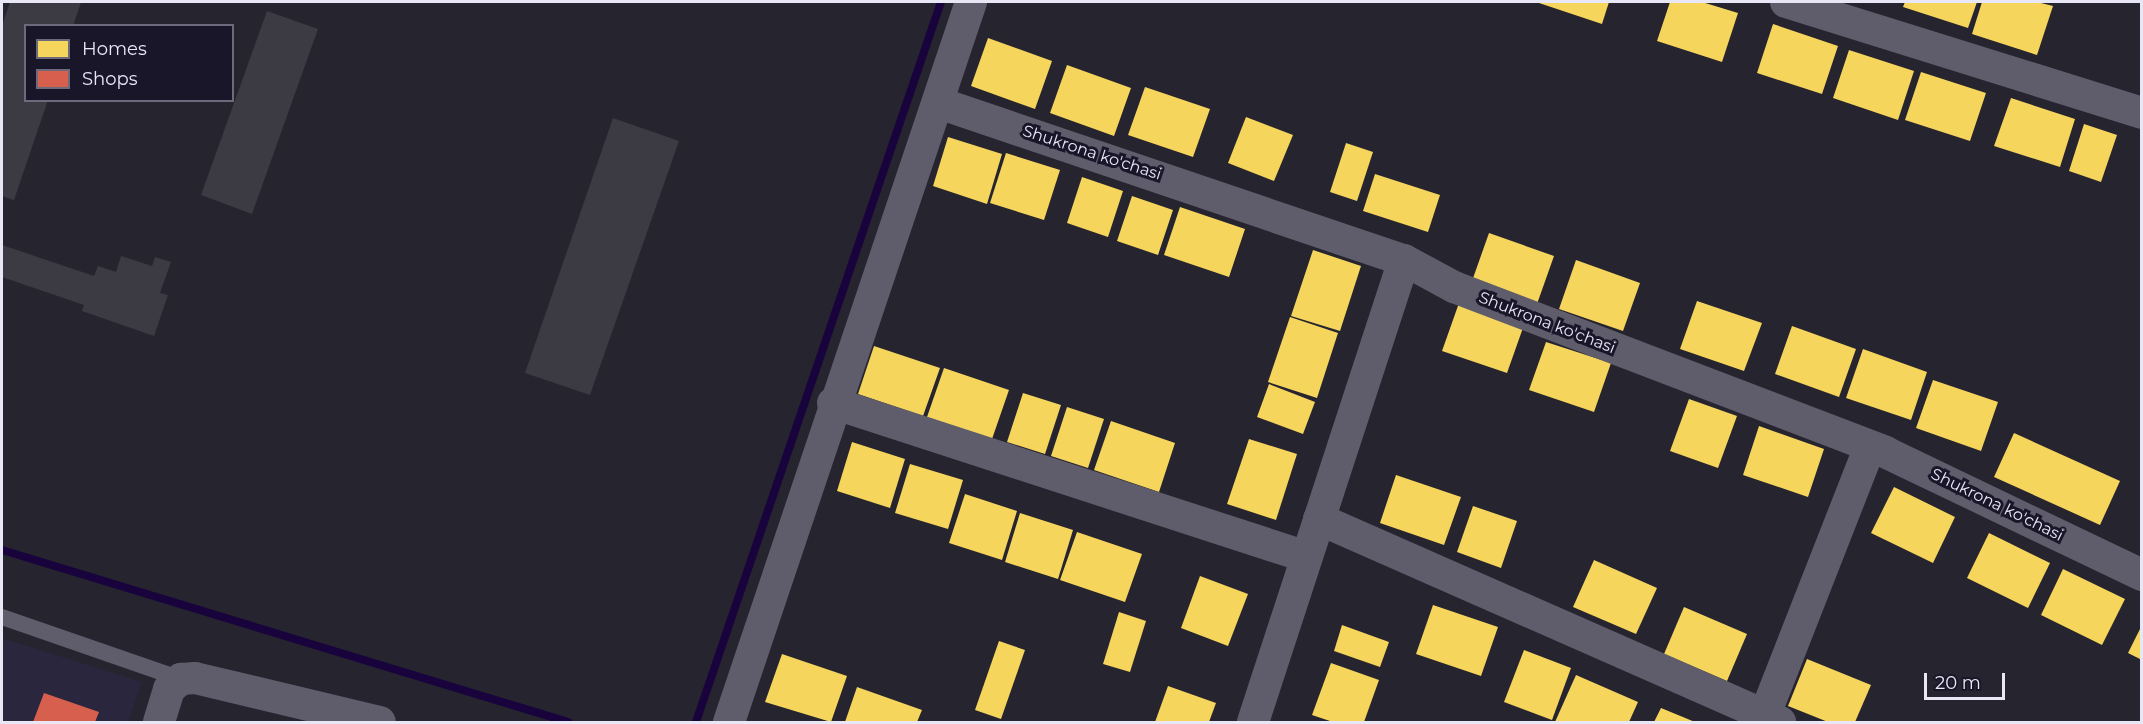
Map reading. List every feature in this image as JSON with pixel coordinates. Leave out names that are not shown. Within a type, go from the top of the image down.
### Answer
[{"type":"street","points":[[729,723],[833,403],[939,103],[970,2]]},
{"type":"street","points":[[1786,2],[2142,113]]},
{"type":"street","name":"Shukrona ko'chasi","points":[[939,103],[1404,260],[1454,287],[1870,446],[2142,575]]},
{"type":"street","points":[[1253,723],[1404,260]]},
{"type":"street","points":[[833,403],[1306,557]]},
{"type":"street","points":[[1319,519],[1769,720],[1870,446]]},
{"type":"street","points":[[159,723],[169,689],[181,679],[195,678],[380,723]]},
{"type":"lane","points":[[2,617],[181,679]]},
{"type":"shaded area","points":[[2,638],[142,682],[128,722],[2,722]]},
{"type":"building: Homes","points":[[1536,2],[1609,2],[1602,24]]},
{"type":"building: Homes","points":[[1670,2],[1702,2],[1738,13],[1722,62],[1657,41]]},
{"type":"building: Homes","points":[[1905,2],[1977,2],[1968,28],[1903,7]]},
{"type":"building: Homes","points":[[1982,2],[2037,2],[2053,6],[2037,55],[1972,34]]},
{"type":"building: Homes","points":[[1773,24],[1838,46],[1822,94],[1757,73]]},
{"type":"building: Homes","points":[[988,38],[1052,61],[1035,109],[971,86]]},
{"type":"building: Homes","points":[[1849,50],[1914,71],[1898,120],[1833,98]]},
{"type":"building: Homes","points":[[1067,65],[1131,88],[1114,136],[1050,113]]},
{"type":"building: Homes","points":[[1921,72],[1986,93],[1970,141],[1905,120]]},
{"type":"building: Homes","points":[[1145,87],[1210,109],[1193,157],[1128,135]]},
{"type":"building: Homes","points":[[2011,98],[2075,119],[2060,167],[1994,146]]},
{"type":"building: Homes","points":[[1246,117],[1293,135],[1274,181],[1228,163]]},
{"type":"building: Homes","points":[[2084,124],[2117,135],[2101,182],[2069,171]]},
{"type":"building: Homes","points":[[948,137],[1002,154],[987,204],[933,186]]},
{"type":"building: Homes","points":[[1346,143],[1373,152],[1357,201],[1330,192]]},
{"type":"building: Homes","points":[[1006,153],[1060,170],[1044,220],[990,203]]},
{"type":"building: Homes","points":[[1375,174],[1440,195],[1428,232],[1363,211]]},
{"type":"building: Homes","points":[[1082,177],[1123,191],[1108,237],[1067,223]]},
{"type":"building: Homes","points":[[1132,196],[1173,210],[1158,255],[1117,241]]},
{"type":"building: Homes","points":[[1180,207],[1245,229],[1229,277],[1164,255]]},
{"type":"building: Homes","points":[[1489,233],[1554,256],[1537,304],[1472,281]]},
{"type":"building: Homes","points":[[1313,250],[1361,266],[1340,331],[1291,316]]},
{"type":"building: Homes","points":[[1576,260],[1640,283],[1623,331],[1559,309]]},
{"type":"building: Homes","points":[[1697,301],[1762,323],[1744,371],[1680,349]]},
{"type":"building: Homes","points":[[1459,303],[1524,325],[1507,373],[1442,351]]},
{"type":"building: Homes","points":[[1290,317],[1338,333],[1317,398],[1268,382]]},
{"type":"building: Homes","points":[[1792,326],[1856,349],[1839,397],[1775,374]]},
{"type":"building: Homes","points":[[1546,342],[1611,363],[1594,412],[1529,390]]},
{"type":"building: Homes","points":[[874,346],[940,368],[923,416],[858,394]]},
{"type":"building: Homes","points":[[1863,349],[1927,372],[1911,420],[1846,398]]},
{"type":"building: Homes","points":[[944,368],[1009,390],[992,439],[927,417]]},
{"type":"building: Homes","points":[[1933,380],[1998,402],[1981,451],[1916,428]]},
{"type":"building: Homes","points":[[1269,384],[1315,402],[1303,434],[1257,417]]},
{"type":"building: Homes","points":[[1023,393],[1061,405],[1045,454],[1007,442]]},
{"type":"building: Homes","points":[[1689,399],[1737,416],[1718,468],[1670,451]]},
{"type":"building: Homes","points":[[1067,407],[1104,419],[1088,468],[1051,456]]},
{"type":"building: Homes","points":[[1111,421],[1175,443],[1159,492],[1094,470]]},
{"type":"building: Homes","points":[[1759,426],[1824,449],[1808,497],[1743,475]]},
{"type":"building: Homes","points":[[2014,433],[2120,481],[2100,525],[1994,477]]},
{"type":"building: Homes","points":[[1249,439],[1297,454],[1276,520],[1227,504]]},
{"type":"building: Homes","points":[[852,442],[905,459],[890,508],[837,491]]},
{"type":"building: Homes","points":[[910,464],[963,480],[948,529],[895,513]]},
{"type":"building: Homes","points":[[1396,475],[1461,497],[1444,545],[1380,523]]},
{"type":"building: Homes","points":[[1894,487],[1955,517],[1933,563],[1871,533]]},
{"type":"building: Homes","points":[[965,494],[1017,511],[1002,560],[949,543]]},
{"type":"building: Homes","points":[[1473,506],[1517,521],[1501,568],[1457,552]]},
{"type":"building: Homes","points":[[1020,513],[1073,530],[1058,579],[1005,562]]},
{"type":"building: Homes","points":[[1077,532],[1142,554],[1125,602],[1060,580]]},
{"type":"building: Homes","points":[[1989,533],[2050,563],[2028,608],[1967,578]]},
{"type":"building: Homes","points":[[1594,560],[1657,588],[1636,634],[1573,607]]},
{"type":"building: Homes","points":[[2063,569],[2125,599],[2102,645],[2041,615]]},
{"type":"building: Homes","points":[[1200,576],[1248,594],[1228,646],[1181,628]]},
{"type":"building: Homes","points":[[1433,605],[1498,627],[1481,676],[1416,654]]},
{"type":"building: Homes","points":[[1684,607],[1747,634],[1727,681],[1664,654]]},
{"type":"building: Homes","points":[[1119,612],[1146,621],[1130,672],[1103,664]]},
{"type":"building: Homes","points":[[1342,625],[1389,642],[1380,667],[1334,651]]},
{"type":"building: Homes","points":[[2142,625],[2142,660],[2128,653]]},
{"type":"building: Homes","points":[[999,641],[1025,650],[1001,719],[975,710]]},
{"type":"building: Homes","points":[[1524,650],[1571,668],[1552,720],[1504,702]]},
{"type":"building: Homes","points":[[782,654],[847,676],[831,722],[765,702]]},
{"type":"building: Homes","points":[[1807,659],[1871,685],[1855,722],[1828,722],[1788,706]]},
{"type":"building: Homes","points":[[1331,663],[1379,680],[1364,722],[1333,722],[1312,715]]},
{"type":"building: Homes","points":[[1576,675],[1638,702],[1629,722],[1555,722]]},
{"type":"building: Homes","points":[[1168,686],[1216,703],[1209,722],[1155,722]]},
{"type":"building: Homes","points":[[857,687],[922,710],[917,722],[845,722]]},
{"type":"building: Homes","points":[[1661,708],[1695,722],[1654,722]]},
{"type":"building: Shops","points":[[44,693],[99,712],[95,722],[33,722]]},
{"type":"building: Other","points":[[10,2],[81,2],[74,24],[24,24],[24,102],[47,102],[14,200],[2,196],[2,26]]},
{"type":"building: Other","points":[[267,11],[318,29],[252,214],[201,195]]},
{"type":"building: Other","points":[[613,118],[679,141],[590,395],[525,373]]},
{"type":"building: Other","points":[[2,245],[94,276],[98,266],[116,272],[121,256],[152,266],[155,257],[171,262],[160,293],[168,295],[154,336],[82,311],[84,305],[2,277]]},
{"type":"waterway","points":[[696,722],[941,2]]},
{"type":"waterway","points":[[2,550],[568,722]]}]
